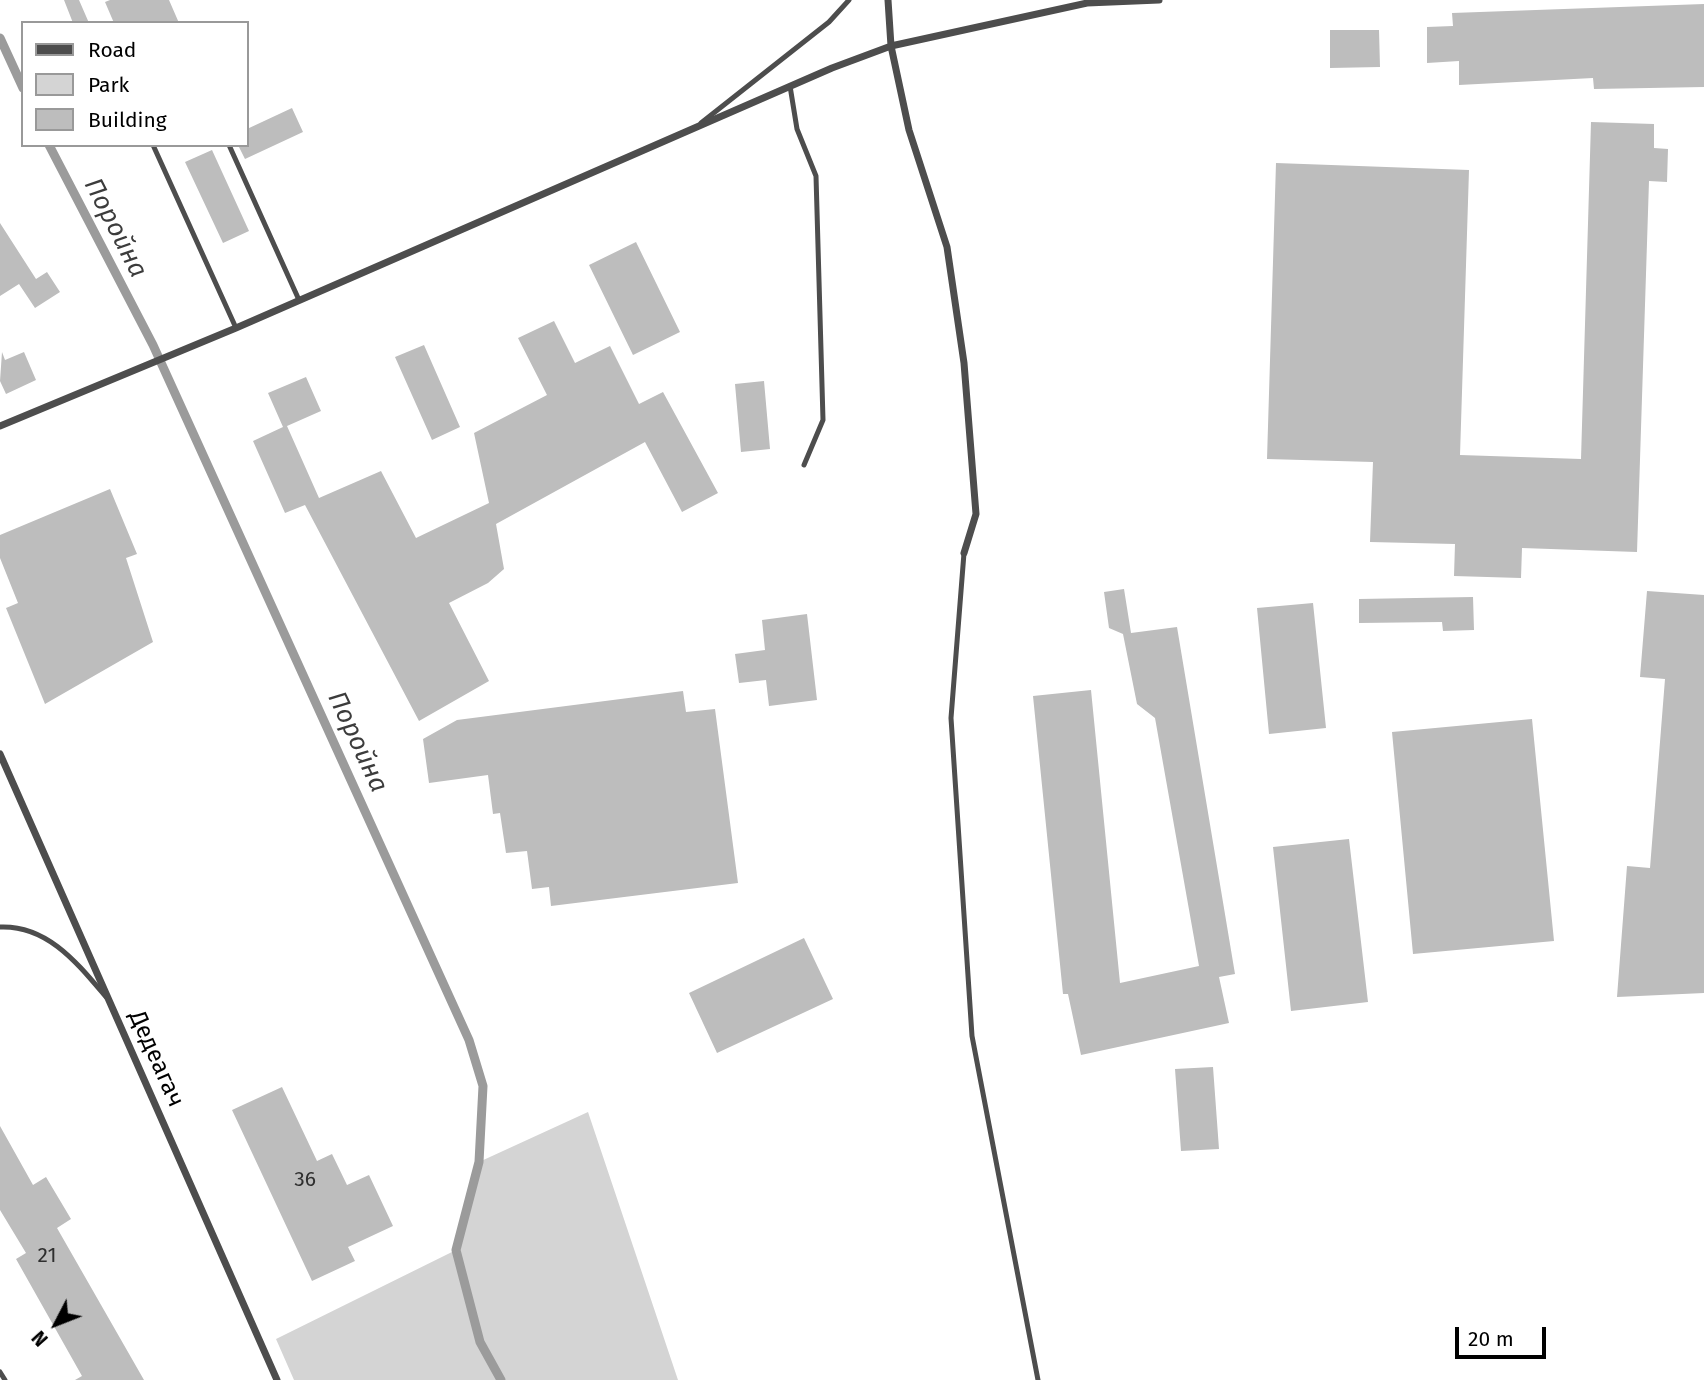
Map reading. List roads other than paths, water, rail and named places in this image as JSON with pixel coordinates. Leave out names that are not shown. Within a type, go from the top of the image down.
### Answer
[{"type":"street","points":[[888,0],[891,46],[909,130],[947,247],[964,363],[976,514],[964,553]]},
{"type":"street","points":[[0,426],[236,328],[790,86],[891,46],[1087,3],[1159,0]]},
{"type":"street","name":"Дедеагач","points":[[0,755],[277,1380]]},
{"type":"lane","points":[[696,127],[829,22],[849,0]]},
{"type":"lane","points":[[790,86],[797,129],[816,176],[822,420],[804,465]]},
{"type":"lane","points":[[154,147],[236,328]]},
{"type":"lane","points":[[230,147],[299,300]]},
{"type":"lane","points":[[964,553],[951,718],[972,1036],[1038,1380]]},
{"type":"lane","points":[[0,927],[19,926],[66,950],[110,1001]]},
{"type":"lane","points":[[0,1372],[5,1380]]},
{"type":"waterway","name":"Поройна","points":[[0,38],[21,84]]},
{"type":"waterway","name":"Поройна","points":[[50,147],[153,345],[469,1040],[483,1086],[479,1162],[456,1250],[480,1342],[501,1380]]}]
